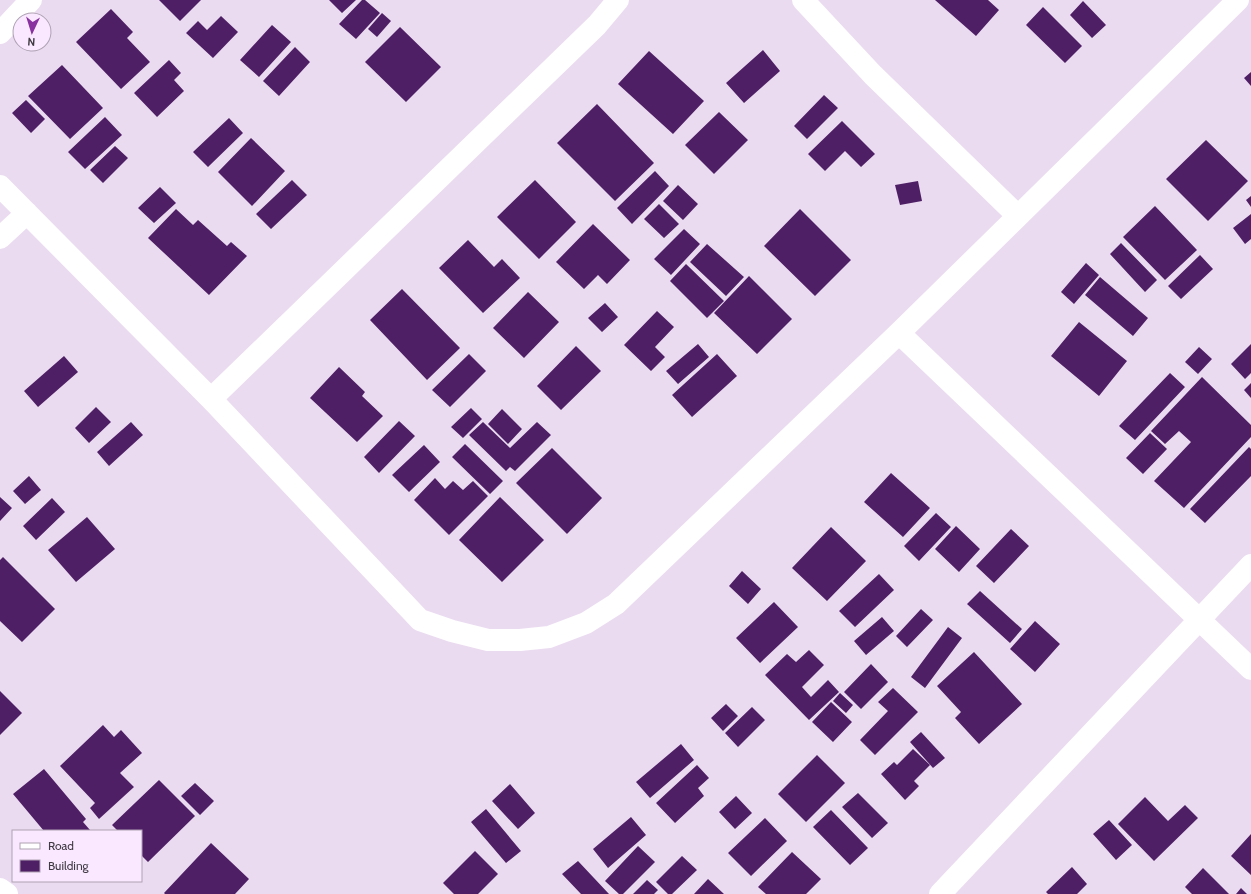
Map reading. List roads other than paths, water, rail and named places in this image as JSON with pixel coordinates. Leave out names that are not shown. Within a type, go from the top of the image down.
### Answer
[{"type":"street","points":[[0,33],[31,0]]},
{"type":"street","points":[[211,399],[597,25],[618,0]]},
{"type":"street","points":[[803,0],[873,76],[1018,216]]},
{"type":"street","points":[[0,186],[211,399],[420,620],[452,631],[488,640],[549,638],[586,623],[616,604],[899,333],[1238,0]]},
{"type":"street","points":[[0,238],[27,213]]},
{"type":"street","points":[[899,333],[1251,669]]},
{"type":"street","points":[[940,894],[1251,565]]},
{"type":"street","points":[[0,889],[7,894]]}]
